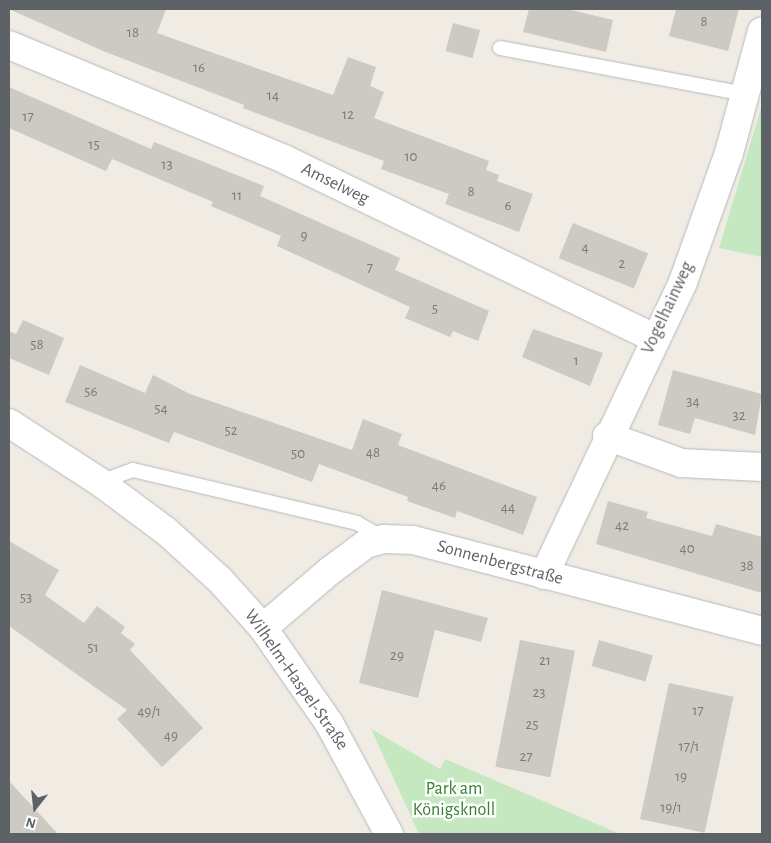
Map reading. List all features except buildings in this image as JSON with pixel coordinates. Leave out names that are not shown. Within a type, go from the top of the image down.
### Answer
[{"type":"street","name":"Vogelhainweg","points":[[544,575],[607,436],[686,273],[746,94],[762,31]]},
{"type":"street","name":"Amselweg","points":[[9,45],[284,159],[655,338]]},
{"type":"street","name":"Wilhelm-Haspel-Straße","points":[[9,422],[100,482],[166,531],[220,580],[263,628],[348,752],[389,834]]},
{"type":"street","points":[[607,436],[681,463],[762,466]]},
{"type":"street","name":"Sonnenbergstraße","points":[[263,628],[331,570],[366,544],[384,539],[413,540],[762,631]]},
{"type":"lane","points":[[500,48],[746,94]]},
{"type":"lane","points":[[100,482],[133,470],[358,523],[384,539]]},
{"type":"green space","points":[[762,105],[762,257],[719,248]]},
{"type":"green space","name":"Park am Königsknoll","points":[[371,729],[440,769],[445,759],[620,834],[419,834]]}]
